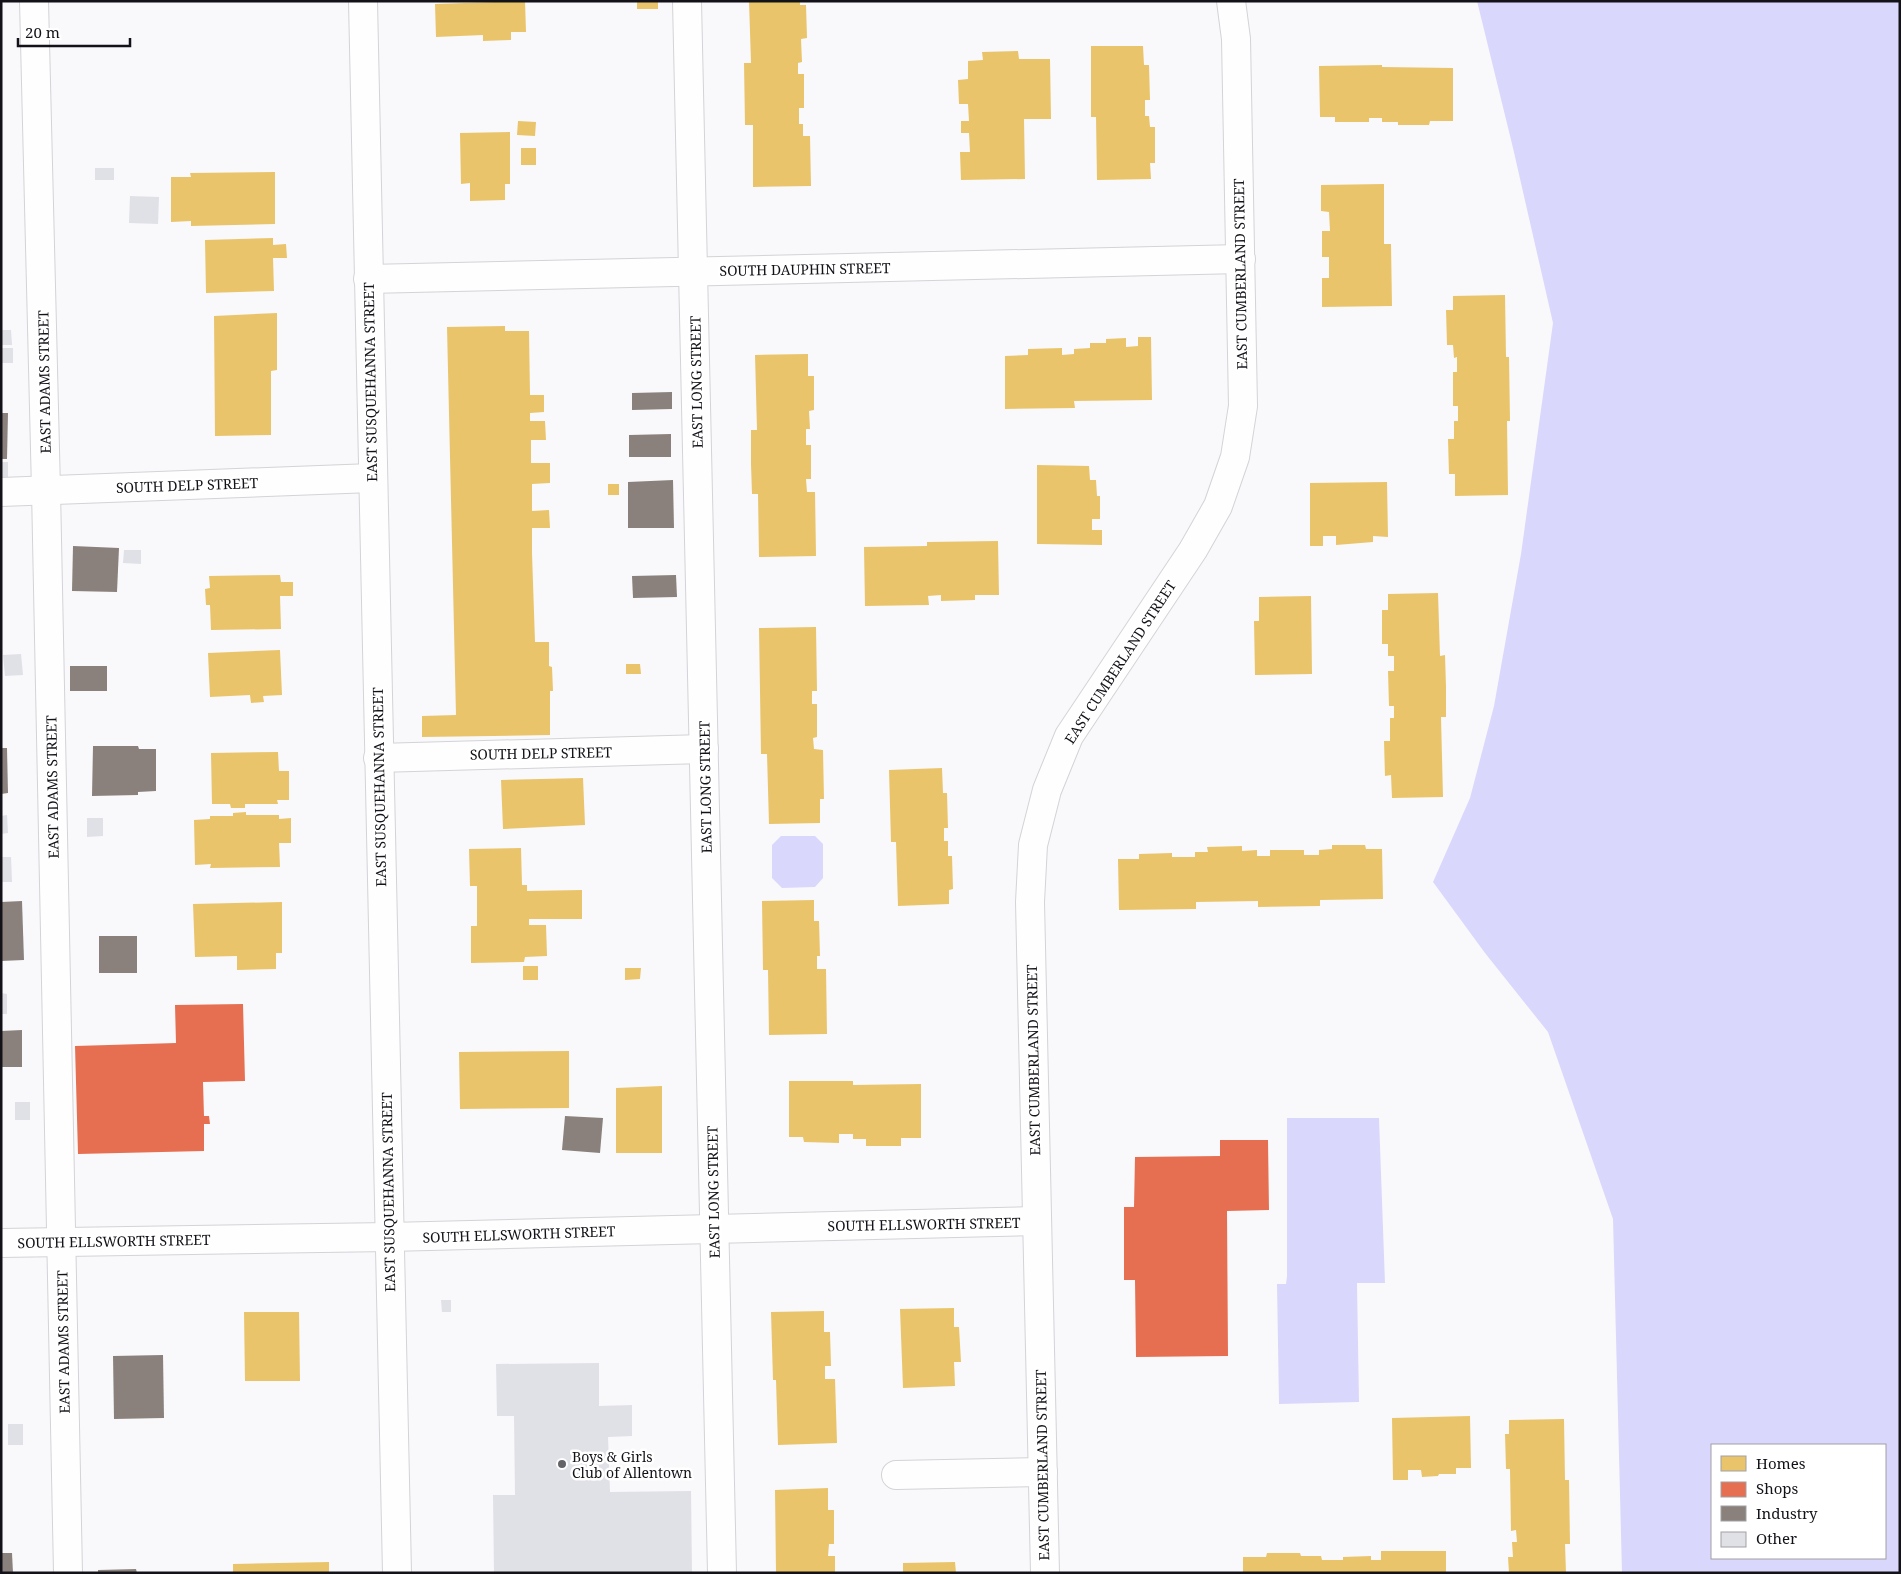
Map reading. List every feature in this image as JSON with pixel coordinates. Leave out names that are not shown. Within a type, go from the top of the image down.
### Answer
[{"type":"street","name":"EAST ADAMS STREET","points":[[34,1],[68,1573]]},
{"type":"street","name":"EAST SUSQUEHANNA STREET","points":[[363,1],[396,1573]]},
{"type":"street","name":"EAST LONG STREET","points":[[687,1],[722,1573]]},
{"type":"street","name":"EAST CUMBERLAND STREET","points":[[1045,1573],[1030,902],[1034,845],[1047,790],[1069,736],[1193,550],[1218,506],[1235,457],[1242,406],[1241,259],[1236,40],[1231,1]]},
{"type":"street","name":"SOUTH DAUPHIN STREET","points":[[368,279],[1241,259]]},
{"type":"street","name":"SOUTH DELP STREET","points":[[1,492],[372,478]]},
{"type":"street","name":"SOUTH DELP STREET","points":[[378,758],[704,749]]},
{"type":"street","name":"SOUTH ELLSWORTH STREET","points":[[1,1243],[389,1237],[1036,1221]]},
{"type":"street","points":[[896,1475],[1043,1472]]},
{"type":"shaded area","points":[[1477,1],[1900,1],[1900,1573],[1622,1573],[1613,1219],[1548,1032],[1485,953],[1433,882],[1470,798],[1494,706],[1521,554],[1553,323]]},
{"type":"shaded area","points":[[781,836],[815,836],[823,844],[823,878],[815,887],[782,888],[772,878],[772,845]]},
{"type":"shaded area","points":[[1287,1118],[1379,1118],[1385,1283],[1357,1283],[1359,1402],[1279,1404],[1277,1284],[1286,1284],[1287,1276]]},
{"type":"building: Homes","points":[[525,1],[526,32],[511,32],[511,40],[483,41],[483,35],[436,37],[435,4]]},
{"type":"building: Homes","points":[[637,1],[658,1],[658,9],[637,9]]},
{"type":"building: Homes","points":[[749,1],[800,1],[800,5],[806,5],[807,38],[801,39],[802,62],[798,63],[798,74],[804,74],[804,108],[799,108],[799,124],[803,124],[803,136],[810,136],[811,186],[753,187],[753,125],[745,125],[744,63],[751,63]]},
{"type":"building: Homes","points":[[1091,46],[1143,46],[1144,65],[1149,65],[1150,100],[1145,100],[1145,116],[1149,116],[1150,127],[1155,127],[1155,163],[1150,163],[1151,179],[1097,180],[1096,117],[1091,117]]},
{"type":"building: Homes","points":[[1018,51],[1019,59],[1050,59],[1051,119],[1024,119],[1025,179],[961,180],[960,152],[970,152],[969,133],[961,133],[961,121],[969,121],[968,104],[959,104],[958,80],[968,79],[968,61],[983,60],[982,52]]},
{"type":"building: Homes","points":[[1382,65],[1382,67],[1453,68],[1453,121],[1430,121],[1429,125],[1398,125],[1398,122],[1382,122],[1382,118],[1369,118],[1369,122],[1335,122],[1335,117],[1320,117],[1319,66]]},
{"type":"building: Homes","points":[[518,121],[536,122],[535,136],[517,135]]},
{"type":"building: Homes","points":[[510,132],[510,184],[505,184],[505,200],[470,201],[470,183],[461,184],[460,133]]},
{"type":"building: Homes","points":[[521,148],[536,148],[536,165],[521,165]]},
{"type":"building: Homes","points":[[275,172],[275,224],[191,226],[191,221],[171,222],[171,177],[191,177],[190,173]]},
{"type":"building: Homes","points":[[1384,184],[1384,244],[1391,244],[1392,306],[1322,307],[1322,278],[1329,278],[1329,257],[1322,257],[1322,231],[1330,231],[1329,212],[1321,211],[1321,185]]},
{"type":"building: Homes","points":[[273,238],[273,245],[286,244],[287,258],[273,258],[274,291],[206,293],[205,240]]},
{"type":"building: Homes","points":[[1505,295],[1506,357],[1509,357],[1510,421],[1507,421],[1508,495],[1455,496],[1455,474],[1449,474],[1448,439],[1454,439],[1454,421],[1458,421],[1458,406],[1453,406],[1453,372],[1457,372],[1457,357],[1454,358],[1453,345],[1447,345],[1446,310],[1453,310],[1453,296]]},
{"type":"building: Homes","points":[[277,313],[277,370],[271,371],[271,435],[215,436],[214,316]]},
{"type":"building: Homes","points":[[505,326],[505,331],[529,331],[530,395],[544,395],[544,412],[530,413],[530,421],[545,421],[546,440],[531,440],[531,463],[550,463],[550,483],[532,484],[532,511],[549,510],[550,528],[532,528],[532,553],[535,642],[549,642],[549,666],[552,667],[553,691],[550,691],[550,735],[422,737],[422,716],[456,715],[447,327]]},
{"type":"building: Homes","points":[[1138,337],[1151,337],[1152,400],[1074,401],[1075,408],[1005,409],[1005,356],[1028,355],[1028,349],[1062,348],[1062,355],[1074,354],[1074,349],[1090,348],[1090,343],[1106,343],[1106,339],[1126,338],[1126,347],[1138,346]]},
{"type":"building: Homes","points":[[808,354],[808,376],[814,376],[814,410],[809,411],[810,429],[806,429],[806,445],[811,445],[811,479],[806,479],[807,492],[815,492],[816,556],[759,557],[758,494],[752,494],[751,464],[751,430],[757,430],[755,355]]},
{"type":"building: Homes","points":[[1037,465],[1089,466],[1090,480],[1096,480],[1097,496],[1100,496],[1100,519],[1092,519],[1092,530],[1102,530],[1102,545],[1037,544]]},
{"type":"building: Homes","points":[[1387,482],[1388,537],[1373,536],[1373,542],[1336,545],[1336,536],[1323,536],[1323,546],[1310,546],[1310,483]]},
{"type":"building: Homes","points":[[608,484],[619,484],[619,495],[608,495]]},
{"type":"building: Homes","points":[[998,541],[999,595],[975,595],[975,600],[941,601],[941,595],[928,596],[929,605],[865,606],[864,547],[927,546],[927,542]]},
{"type":"building: Homes","points":[[280,575],[281,582],[293,582],[293,596],[280,596],[281,629],[211,630],[210,605],[206,605],[205,589],[210,588],[209,576]]},
{"type":"building: Homes","points":[[1438,593],[1440,656],[1445,655],[1446,687],[1446,717],[1441,717],[1443,797],[1392,798],[1391,775],[1385,776],[1384,741],[1390,741],[1390,718],[1394,718],[1394,706],[1389,706],[1388,671],[1394,671],[1394,656],[1388,656],[1388,644],[1382,644],[1382,610],[1388,610],[1388,594]]},
{"type":"building: Homes","points":[[1311,596],[1312,674],[1255,675],[1254,621],[1259,621],[1259,597]]},
{"type":"building: Homes","points":[[816,627],[817,691],[812,691],[812,704],[817,704],[817,737],[813,738],[814,749],[823,750],[824,799],[820,799],[820,823],[769,824],[767,754],[761,754],[759,628]]},
{"type":"building: Homes","points":[[280,650],[282,695],[263,696],[264,702],[251,703],[250,695],[210,697],[208,653]]},
{"type":"building: Homes","points":[[626,664],[640,664],[641,674],[626,674]]},
{"type":"building: Homes","points":[[278,752],[279,771],[289,771],[289,800],[277,800],[278,804],[245,804],[245,808],[231,808],[230,804],[212,804],[211,753]]},
{"type":"building: Homes","points":[[942,768],[943,793],[947,793],[948,828],[944,828],[944,841],[948,841],[948,856],[952,856],[953,889],[949,890],[949,904],[898,906],[896,842],[891,842],[889,770]]},
{"type":"building: Homes","points":[[583,778],[585,825],[503,829],[501,780]]},
{"type":"building: Homes","points":[[246,812],[246,815],[279,815],[279,819],[291,818],[291,843],[279,843],[280,867],[210,868],[211,864],[195,865],[194,820],[210,819],[210,816],[233,816],[233,813]]},
{"type":"building: Homes","points":[[1332,845],[1365,845],[1366,849],[1382,849],[1383,899],[1320,900],[1320,906],[1258,907],[1258,901],[1196,902],[1196,909],[1119,910],[1118,859],[1139,859],[1139,854],[1172,853],[1172,857],[1195,857],[1195,852],[1208,852],[1207,847],[1242,846],[1242,851],[1257,850],[1257,856],[1270,856],[1270,850],[1304,850],[1304,855],[1319,855],[1319,850],[1332,849]]},
{"type":"building: Homes","points":[[521,848],[522,885],[527,885],[527,891],[582,890],[582,919],[529,919],[529,925],[546,925],[547,956],[525,957],[524,962],[471,963],[471,926],[477,926],[477,886],[470,886],[469,849]]},
{"type":"building: Homes","points":[[814,900],[814,921],[819,921],[820,956],[817,956],[817,969],[826,969],[827,1034],[769,1035],[768,970],[763,970],[762,901]]},
{"type":"building: Homes","points":[[282,902],[282,953],[276,953],[276,969],[237,970],[237,956],[195,957],[193,904]]},
{"type":"building: Homes","points":[[523,966],[538,966],[538,980],[523,980]]},
{"type":"building: Homes","points":[[625,968],[641,968],[640,979],[625,980]]},
{"type":"building: Homes","points":[[569,1051],[569,1108],[460,1109],[459,1052]]},
{"type":"building: Homes","points":[[789,1081],[853,1081],[853,1085],[921,1084],[921,1138],[901,1138],[901,1146],[866,1146],[866,1139],[853,1139],[853,1134],[839,1134],[839,1143],[804,1142],[803,1137],[789,1137]]},
{"type":"building: Homes","points":[[662,1086],[662,1153],[616,1153],[616,1088]]},
{"type":"building: Homes","points":[[954,1308],[954,1327],[959,1327],[961,1362],[954,1362],[955,1386],[903,1388],[900,1309]]},
{"type":"building: Homes","points":[[824,1311],[824,1332],[830,1332],[831,1366],[825,1366],[825,1379],[835,1379],[837,1443],[778,1445],[776,1380],[773,1380],[771,1312]]},
{"type":"building: Homes","points":[[244,1312],[299,1312],[300,1381],[245,1381]]},
{"type":"building: Homes","points":[[1470,1416],[1471,1468],[1456,1468],[1456,1474],[1422,1477],[1421,1470],[1408,1470],[1408,1480],[1393,1480],[1392,1418]]},
{"type":"building: Homes","points":[[1564,1419],[1565,1480],[1569,1480],[1570,1544],[1565,1544],[1566,1573],[1509,1573],[1508,1557],[1513,1557],[1512,1542],[1517,1542],[1516,1530],[1511,1531],[1510,1469],[1506,1469],[1505,1434],[1509,1434],[1509,1420]]},
{"type":"building: Homes","points":[[828,1488],[828,1510],[834,1510],[834,1544],[829,1544],[828,1556],[835,1556],[835,1573],[776,1573],[775,1490]]},
{"type":"building: Homes","points":[[1381,1551],[1446,1551],[1446,1573],[1243,1573],[1243,1557],[1266,1557],[1267,1553],[1300,1553],[1301,1556],[1321,1556],[1322,1560],[1343,1560],[1343,1557],[1371,1556],[1371,1560],[1381,1560]]},
{"type":"building: Homes","points":[[329,1562],[329,1573],[233,1573],[233,1564]]},
{"type":"building: Homes","points":[[955,1562],[956,1573],[903,1573],[903,1563]]},
{"type":"building: Shops","points":[[243,1004],[245,1081],[203,1082],[204,1116],[209,1116],[210,1124],[204,1124],[204,1151],[78,1154],[75,1046],[176,1043],[175,1005]]},
{"type":"building: Shops","points":[[1220,1140],[1268,1140],[1269,1210],[1227,1211],[1228,1356],[1136,1357],[1135,1280],[1124,1280],[1124,1207],[1134,1207],[1135,1157],[1220,1156]]},
{"type":"building: Industry","points":[[672,392],[672,409],[632,410],[632,393]]},
{"type":"building: Industry","points":[[1,413],[8,413],[7,459],[1,459]]},
{"type":"building: Industry","points":[[671,434],[671,457],[629,457],[629,435]]},
{"type":"building: Industry","points":[[673,480],[674,528],[628,528],[628,482]]},
{"type":"building: Industry","points":[[73,546],[119,548],[117,592],[72,591]]},
{"type":"building: Industry","points":[[676,575],[677,597],[633,598],[632,576]]},
{"type":"building: Industry","points":[[70,666],[107,666],[107,691],[70,691]]},
{"type":"building: Industry","points":[[93,746],[138,746],[139,749],[156,749],[156,791],[138,792],[138,795],[92,796]]},
{"type":"building: Industry","points":[[1,748],[7,748],[8,793],[1,794]]},
{"type":"building: Industry","points":[[22,901],[24,960],[1,961],[1,902]]},
{"type":"building: Industry","points":[[99,936],[137,936],[137,973],[99,973]]},
{"type":"building: Industry","points":[[22,1030],[22,1067],[1,1067],[1,1031]]},
{"type":"building: Industry","points":[[565,1116],[603,1118],[600,1153],[562,1150]]},
{"type":"building: Industry","points":[[163,1355],[164,1418],[114,1419],[113,1356]]},
{"type":"building: Industry","points":[[1,1553],[12,1553],[13,1573],[1,1573]]},
{"type":"building: Industry","points":[[136,1569],[137,1573],[98,1573],[98,1570]]},
{"type":"building: Other","points":[[95,168],[114,168],[114,180],[95,180]]},
{"type":"building: Other","points":[[130,196],[159,197],[158,224],[129,223]]},
{"type":"building: Other","points":[[1,330],[11,330],[12,345],[1,345]]},
{"type":"building: Other","points":[[1,348],[13,348],[13,363],[1,363]]},
{"type":"building: Other","points":[[1,462],[8,462],[8,478],[1,478]]},
{"type":"building: Other","points":[[124,550],[141,550],[141,564],[123,563]]},
{"type":"building: Other","points":[[21,654],[23,675],[5,676],[3,655]]},
{"type":"building: Other","points":[[7,815],[8,833],[1,834],[1,816]]},
{"type":"building: Other","points":[[87,818],[103,818],[103,836],[87,837]]},
{"type":"building: Other","points":[[1,857],[11,857],[12,882],[1,882]]},
{"type":"building: Other","points":[[1,993],[7,994],[7,1014],[1,1014]]},
{"type":"building: Other","points":[[15,1102],[30,1102],[30,1120],[15,1120]]},
{"type":"building: Other","points":[[441,1300],[451,1300],[451,1312],[442,1312]]},
{"type":"building: Other","name":"Boys & Girls Club of Allentown","points":[[599,1363],[599,1406],[632,1405],[632,1436],[608,1437],[610,1492],[691,1491],[692,1573],[494,1573],[493,1495],[515,1495],[514,1416],[497,1416],[496,1364]]},
{"type":"building: Other","points":[[8,1424],[23,1424],[23,1445],[8,1445]]},
{"type":"place","name":"Boys & Girls Club of Allentown","points":[[562,1464]]}]
